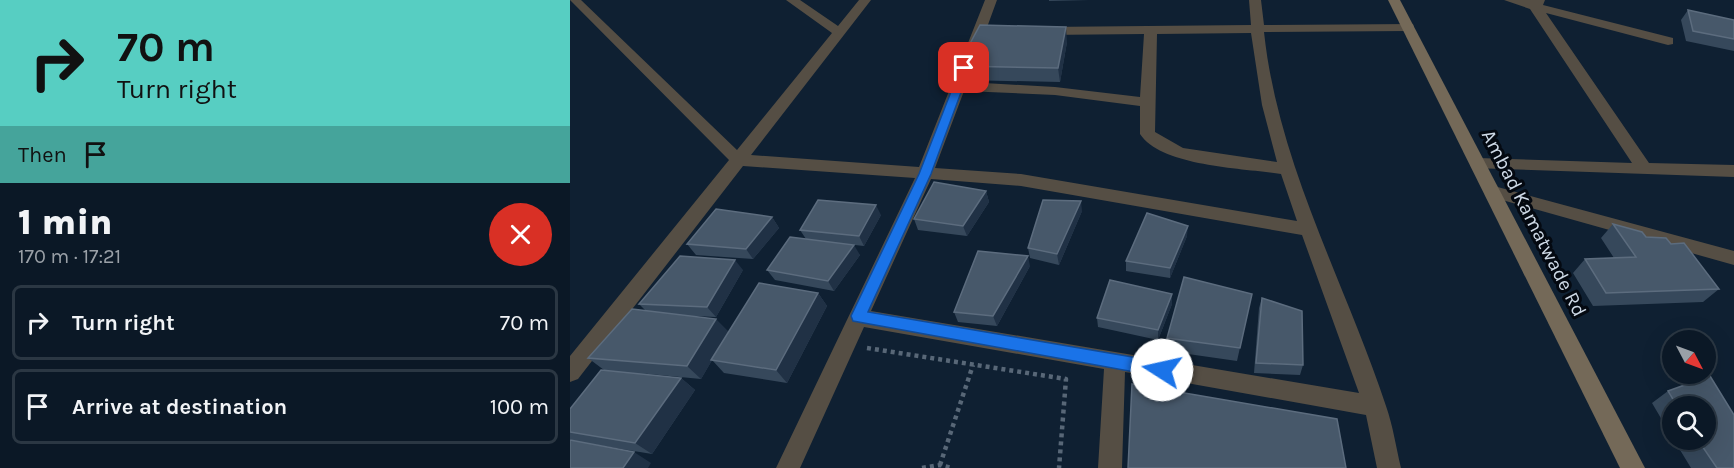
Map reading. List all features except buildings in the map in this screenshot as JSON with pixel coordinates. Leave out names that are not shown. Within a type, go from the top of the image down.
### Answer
[{"type":"street","points":[[574,0],[738,160],[1021,180],[1310,230]]},
{"type":"street","points":[[792,0],[840,33]]},
{"type":"street","points":[[570,372],[865,0]]},
{"type":"street","points":[[788,468],[925,174],[957,86],[984,32],[991,0]]},
{"type":"street","points":[[1255,0],[1256,29],[1272,118],[1287,169],[1375,406],[1389,468]]},
{"type":"street","name":"Ambad Kamatwade Rd","points":[[1394,0],[1633,468]]},
{"type":"street","points":[[1510,0],[1538,4],[1668,41]]},
{"type":"street","points":[[1538,4],[1644,168]]},
{"type":"street","points":[[1036,32],[1408,27]]},
{"type":"street","points":[[1151,30],[1147,102],[1148,134],[1165,147],[1180,153],[1287,169]]},
{"type":"street","points":[[957,86],[1055,91],[1147,102]]},
{"type":"street","points":[[1478,164],[1734,171]]},
{"type":"street","points":[[1494,192],[1727,256],[1734,272]]},
{"type":"street","points":[[858,316],[1375,406]]},
{"type":"street","points":[[1110,468],[1115,361]]},
{"type":"path","points":[[862,358],[867,348],[1066,379],[1059,468]]},
{"type":"path","points":[[940,465],[973,365]]},
{"type":"path","points":[[922,468],[940,465],[952,468]]},
{"type":"route","points":[[964,68],[925,174],[858,316],[1162,370]]}]
